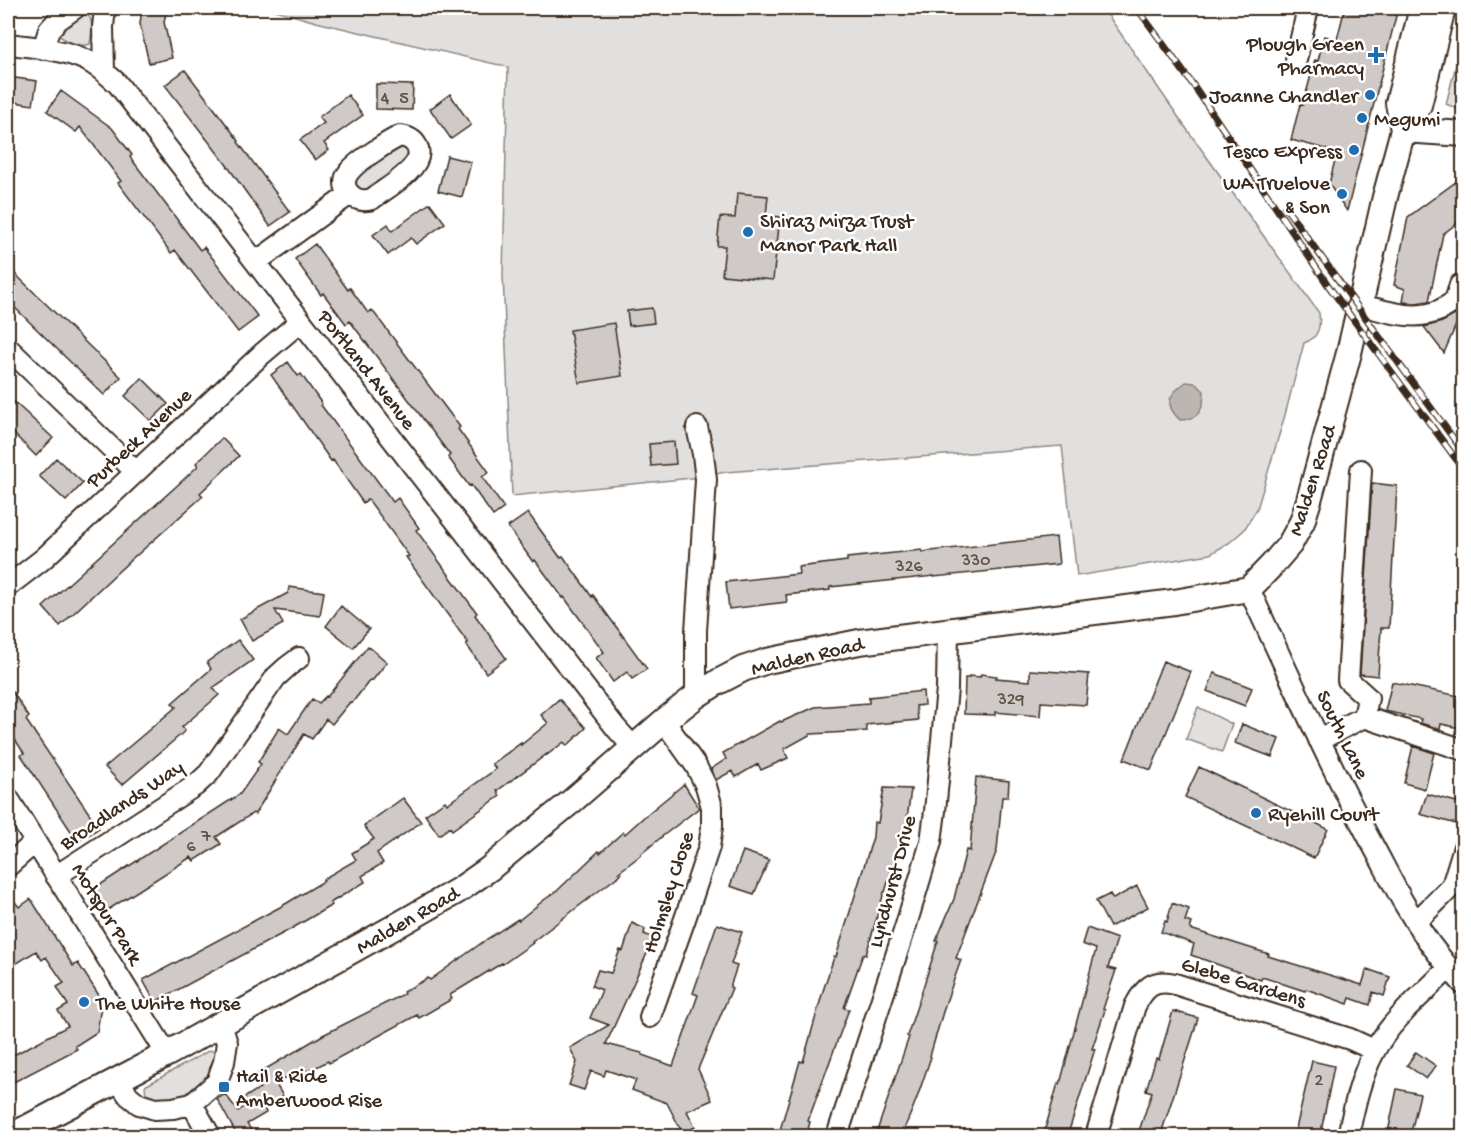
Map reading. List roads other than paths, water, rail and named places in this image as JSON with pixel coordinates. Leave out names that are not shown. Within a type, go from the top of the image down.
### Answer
[{"type":"main road","name":"Malden Road","points":[[1403,130],[1398,103],[1422,8]]},
{"type":"main road","name":"Malden Road","points":[[12,1137],[167,1054],[459,890],[546,823],[696,696],[737,673],[767,661],[859,642],[1174,602],[1249,590],[1290,544],[1302,522],[1347,361],[1403,130],[1419,105],[1443,8]]},
{"type":"main road","points":[[1403,130],[1464,134]]},
{"type":"street","points":[[43,49],[49,30],[58,20],[75,8]]},
{"type":"street","points":[[104,71],[105,8]]},
{"type":"street","points":[[1296,60],[1308,8]]},
{"type":"street","name":"Portland Avenue","points":[[8,44],[71,55],[104,71],[117,83],[633,747]]},
{"type":"street","points":[[256,262],[350,194]]},
{"type":"street","points":[[1360,305],[1410,316],[1423,315],[1436,312],[1455,301],[1460,285]]},
{"type":"street","name":"Purbeck Avenue","points":[[8,586],[43,559],[262,354],[301,321]]},
{"type":"street","points":[[8,348],[136,472]]},
{"type":"street","points":[[696,696],[696,632],[706,480],[697,427]]},
{"type":"street","points":[[1361,470],[1348,680],[1368,698],[1364,717]]},
{"type":"street","name":"South Lane","points":[[1249,590],[1319,740],[1402,901],[1449,968],[1464,985]]},
{"type":"street","name":"Lyndhurst Drive","points":[[837,1137],[931,842],[947,689],[948,630]]},
{"type":"street","name":"Broadlands Way","points":[[56,876],[196,785],[209,773],[276,677],[299,658]]},
{"type":"street","points":[[1319,740],[1364,717],[1464,750]]},
{"type":"street","name":"Holmsley Close","points":[[650,1017],[709,847],[712,827],[712,807],[706,786],[696,766],[664,721]]},
{"type":"street","name":"Motspur Park","points":[[8,798],[167,1054]]},
{"type":"street","points":[[8,866],[35,842]]},
{"type":"street","points":[[1416,922],[1458,888],[1464,847]]},
{"type":"street","points":[[1348,1137],[1363,1077],[1374,1050],[1395,1023],[1449,968]]},
{"type":"street","name":"Glebe Gardens","points":[[1096,1137],[1135,1006],[1148,987],[1156,983],[1164,981],[1186,987],[1350,1039],[1374,1050]]},
{"type":"street","points":[[118,1081],[129,1096],[139,1104],[154,1109],[192,1104],[216,1082],[224,1062],[227,1043],[221,1024]]},
{"type":"street","points":[[192,1104],[210,1137]]},
{"type":"railway","points":[[1137,8],[1196,89],[1330,288],[1464,470]]},
{"type":"railway","points":[[1285,207],[1464,453]]},
{"type":"place","name":"Plough Green Pharmacy","points":[[1376,55]]},
{"type":"place","name":"Joanne Chandler","points":[[1370,95]]},
{"type":"place","name":"Megumi","points":[[1362,118]]},
{"type":"place","name":"Tesco Express","points":[[1354,150]]},
{"type":"place","name":"WA Truelove & Son","points":[[1342,194]]},
{"type":"place","name":"Shiraz Mirza Trust Manor Park Hall","points":[[748,232]]},
{"type":"place","name":"Ryehill Court","points":[[1256,813]]},
{"type":"place","name":"The White House","points":[[84,1002]]},
{"type":"place","name":"Hail & Ride Amberwood Rise","points":[[224,1087]]}]
